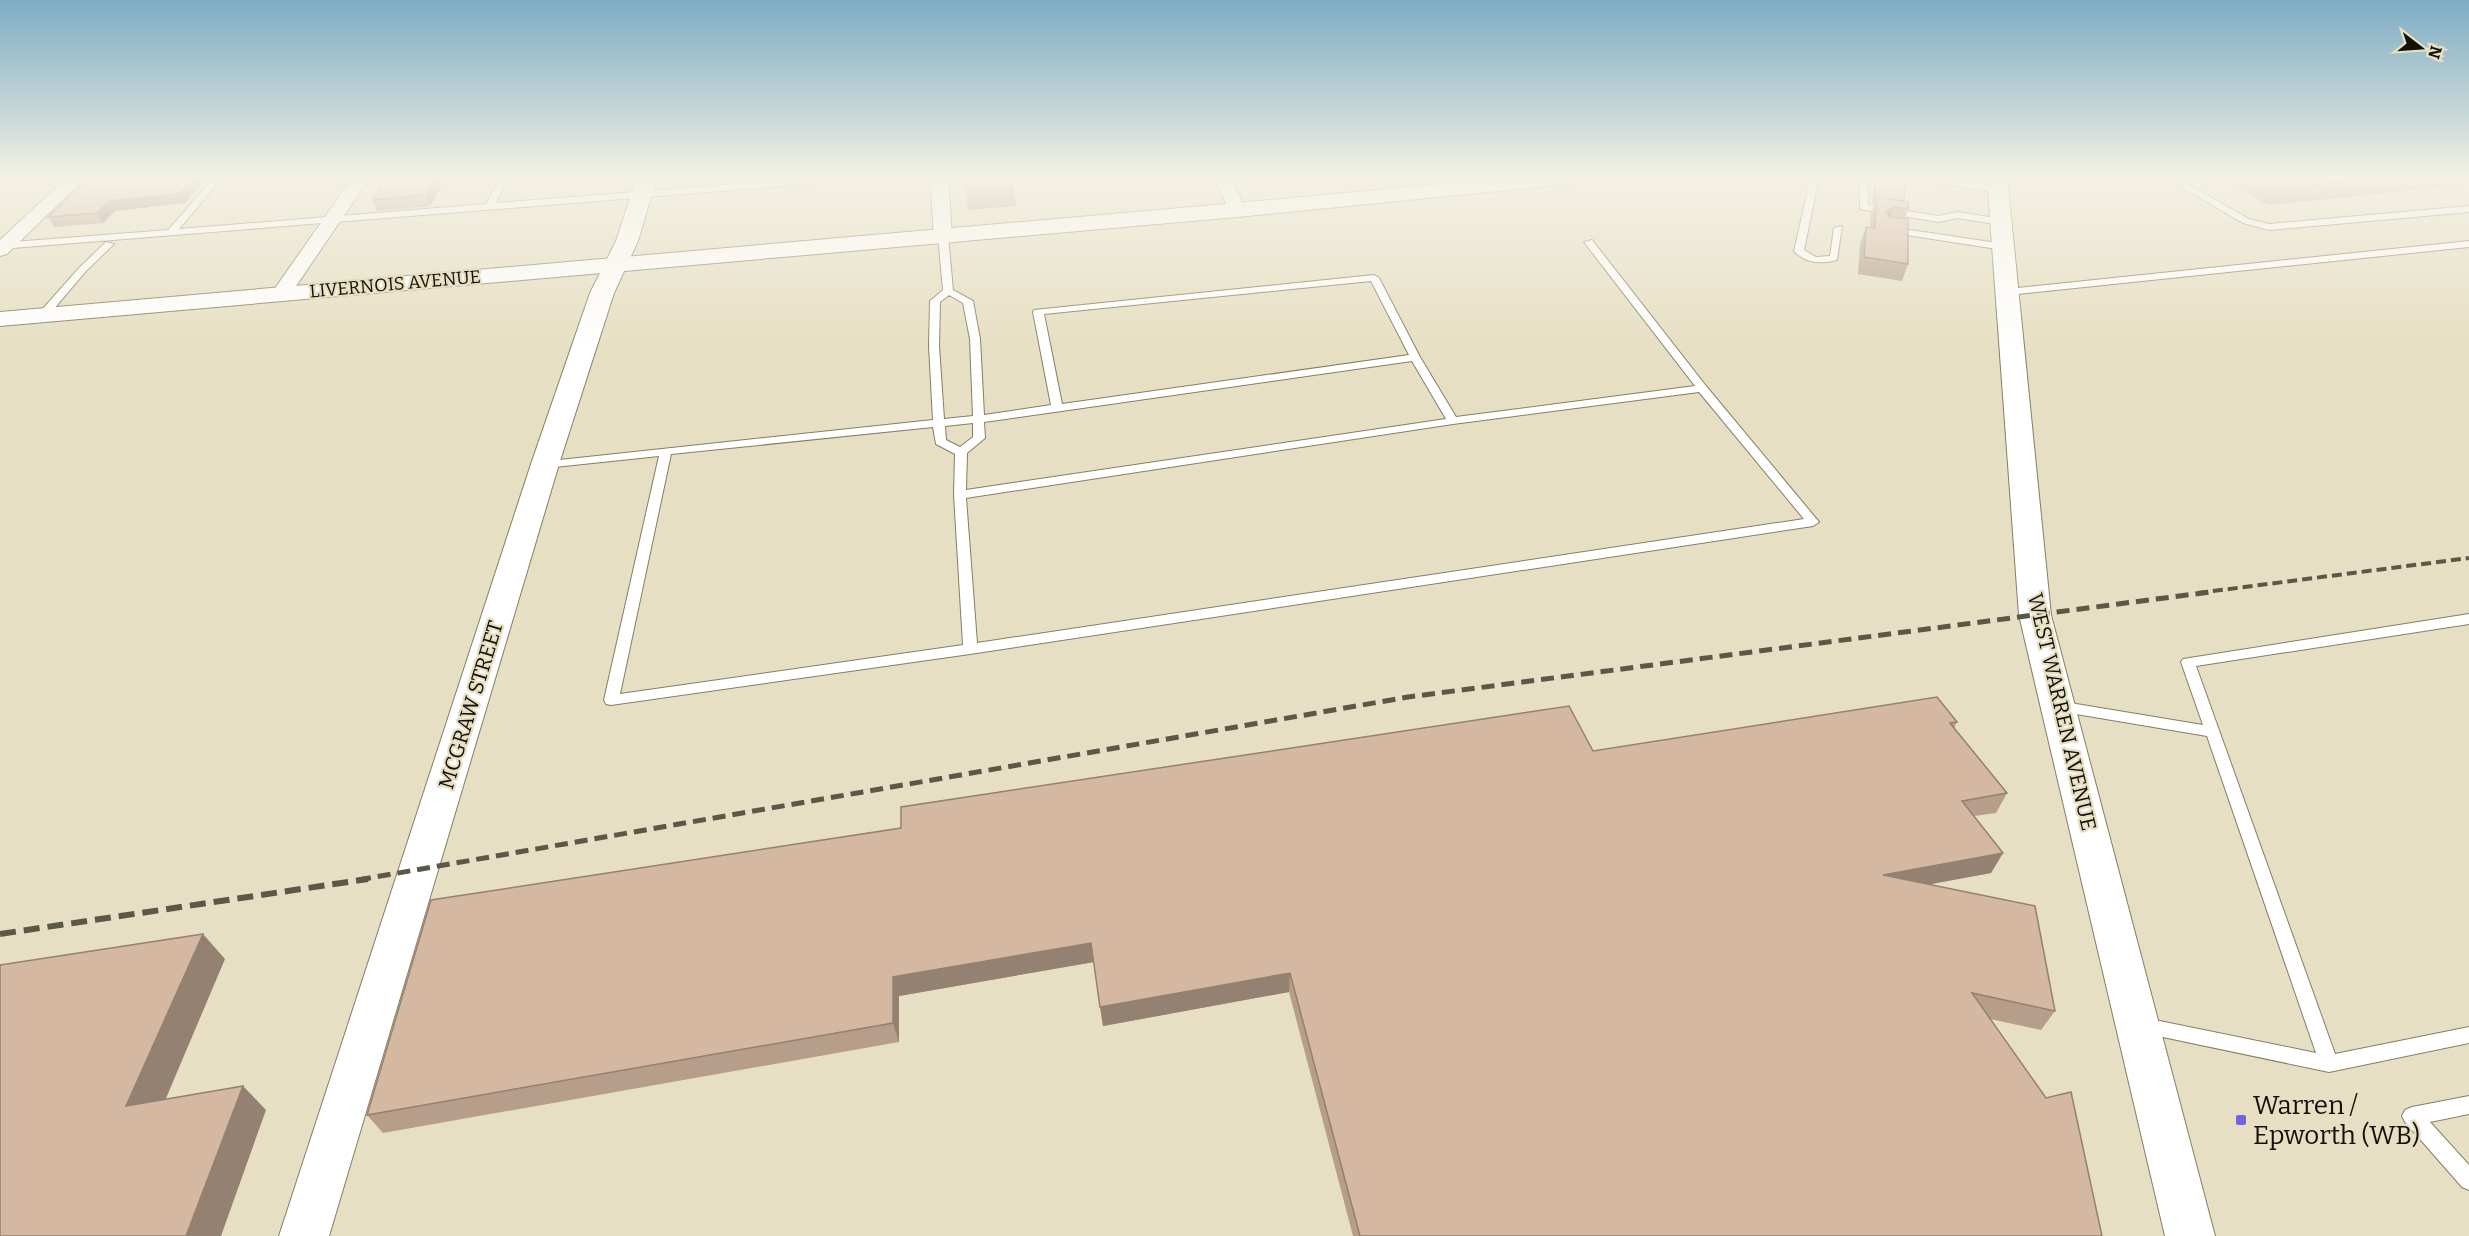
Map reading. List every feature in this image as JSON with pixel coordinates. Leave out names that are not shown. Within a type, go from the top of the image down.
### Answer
[{"type":"main road","name":"MCGRAW STREET","points":[[304,1236],[545,464],[602,293],[629,235]]},
{"type":"main road","name":"LIVERNOIS AVENUE","points":[[0,319],[958,235]]},
{"type":"main road","name":"WEST WARREN AVENUE","points":[[2003,235],[2036,615],[2190,1236]]},
{"type":"street","points":[[2,247],[15,235]]},
{"type":"street","points":[[281,294],[322,235]]},
{"type":"lane","points":[[2,247],[133,235]]},
{"type":"lane","points":[[1803,235],[1799,251],[1810,258],[1820,260],[1834,258],[1838,235]]},
{"type":"lane","points":[[943,236],[948,291]]},
{"type":"lane","points":[[666,452],[611,700],[1813,522],[1702,388],[1589,242]]},
{"type":"lane","points":[[44,315],[93,257],[109,244]]},
{"type":"lane","points":[[2008,292],[2469,244]]},
{"type":"lane","points":[[1057,408],[1038,312],[1374,278],[1415,357],[1453,421]]},
{"type":"lane","points":[[948,291],[968,301],[975,339],[979,438],[961,452]]},
{"type":"lane","points":[[948,291],[935,300],[934,346],[940,442],[961,452]]},
{"type":"lane","points":[[545,464],[979,419],[1415,357]]},
{"type":"lane","points":[[960,495],[1453,421],[1702,388]]},
{"type":"lane","points":[[961,452],[960,495],[970,648]]},
{"type":"lane","points":[[2329,1064],[2188,662],[2469,619]]},
{"type":"lane","points":[[2058,706],[2213,732]]},
{"type":"lane","points":[[2136,1024],[2329,1064],[2469,1035]]},
{"type":"lane","points":[[2469,1105],[2412,1116],[2469,1180]]},
{"type":"building","points":[[1865,235],[1908,235],[1908,264],[1864,257]]},
{"type":"building","points":[[1937,697],[1957,722],[1950,723],[2007,793],[1962,801],[2003,853],[1883,875],[2035,906],[2055,1011],[1972,993],[2046,1098],[2071,1092],[2102,1236],[1360,1236],[1290,973],[1100,1007],[1091,943],[893,977],[893,1023],[367,1115],[431,900],[901,828],[901,807],[1569,706],[1593,751]]},
{"type":"building","points":[[203,934],[126,1106],[243,1086],[186,1236],[0,1236],[0,965]]},
{"type":"railway","points":[[2198,593],[2469,558]]},
{"type":"railway","points":[[358,880],[1408,697],[2210,592]]},
{"type":"railway","points":[[0,934],[368,879]]},
{"type":"place","name":"Warren / Epworth (WB)","points":[[2241,1120]]}]
